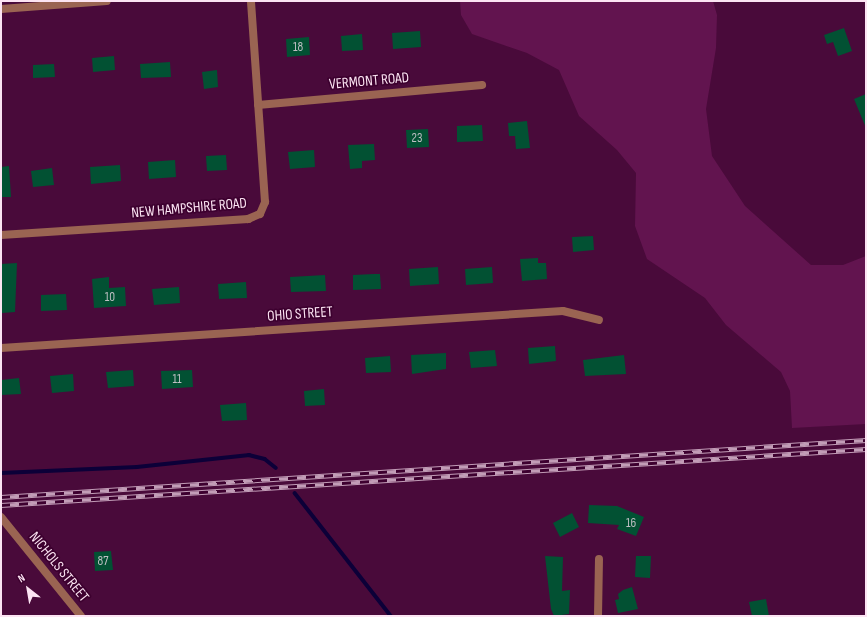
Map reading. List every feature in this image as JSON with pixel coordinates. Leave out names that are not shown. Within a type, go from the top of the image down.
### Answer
[{"type":"street","points":[[1,8],[107,1]]},
{"type":"street","name":"NEW HAMPSHIRE ROAD","points":[[1,235],[254,217],[265,202],[251,1]]},
{"type":"street","name":"VERMONT ROAD","points":[[258,105],[482,85]]},
{"type":"street","name":"OHIO STREET","points":[[1,348],[563,310],[598,320]]},
{"type":"street","name":"NICHOLS STREET","points":[[2,518],[81,616]]},
{"type":"street","points":[[598,616],[599,559]]},
{"type":"shaded area","points":[[460,1],[713,1],[717,15],[716,48],[706,109],[712,156],[745,206],[811,265],[843,265],[866,256],[866,424],[792,428],[790,391],[781,372],[726,325],[705,298],[647,259],[635,226],[636,173],[617,150],[579,116],[559,70],[527,53],[472,34],[461,15]]},
{"type":"building","points":[[844,28],[852,51],[838,56],[833,42],[827,44],[824,35]]},
{"type":"building","points":[[420,31],[421,47],[393,49],[392,33]]},
{"type":"building","points":[[362,34],[363,50],[342,51],[341,36]]},
{"type":"building","points":[[309,37],[310,55],[287,57],[286,39]]},
{"type":"building","points":[[114,56],[115,70],[93,72],[92,58]]},
{"type":"building","points":[[170,62],[171,77],[141,78],[140,64]]},
{"type":"building","points":[[54,64],[55,77],[33,78],[33,65]]},
{"type":"building","points":[[217,70],[218,87],[204,89],[202,72]]},
{"type":"building","points":[[866,94],[866,128],[854,99]]},
{"type":"building","points":[[527,121],[530,148],[516,149],[515,136],[509,136],[508,123]]},
{"type":"building","points":[[482,125],[483,141],[457,142],[457,126]]},
{"type":"building","points":[[428,129],[429,147],[407,148],[406,130]]},
{"type":"building","points":[[374,144],[375,160],[362,161],[362,168],[350,169],[348,145]]},
{"type":"building","points":[[314,150],[315,167],[290,169],[288,152]]},
{"type":"building","points":[[226,155],[227,170],[207,171],[206,156]]},
{"type":"building","points":[[175,160],[176,177],[149,179],[148,162]]},
{"type":"building","points":[[120,165],[121,181],[91,184],[90,167]]},
{"type":"building","points":[[9,166],[11,197],[1,197],[1,167]]},
{"type":"building","points":[[52,168],[54,185],[33,187],[31,171]]},
{"type":"building","points":[[593,236],[594,250],[573,252],[572,237]]},
{"type":"building","points":[[538,258],[538,263],[546,263],[547,279],[522,281],[520,259]]},
{"type":"building","points":[[17,263],[15,312],[2,313],[1,264]]},
{"type":"building","points":[[438,267],[439,284],[410,286],[409,269]]},
{"type":"building","points":[[492,267],[493,283],[466,285],[465,269]]},
{"type":"building","points":[[380,274],[381,289],[353,290],[353,275]]},
{"type":"building","points":[[325,275],[326,291],[291,292],[290,277]]},
{"type":"building","points":[[109,277],[109,288],[125,287],[126,306],[94,308],[92,279]]},
{"type":"building","points":[[246,282],[247,298],[219,299],[218,284]]},
{"type":"building","points":[[179,287],[180,303],[154,305],[152,289]]},
{"type":"building","points":[[66,294],[67,310],[41,311],[41,295]]},
{"type":"building","points":[[555,346],[556,361],[529,364],[528,348]]},
{"type":"building","points":[[495,350],[497,366],[471,368],[469,352]]},
{"type":"building","points":[[446,353],[446,369],[412,374],[411,355]]},
{"type":"building","points":[[624,355],[626,374],[585,376],[583,360]]},
{"type":"building","points":[[390,356],[391,372],[366,373],[365,358]]},
{"type":"building","points":[[133,370],[134,386],[108,388],[106,372]]},
{"type":"building","points":[[192,370],[193,387],[162,389],[161,371]]},
{"type":"building","points":[[73,374],[74,391],[52,393],[50,376]]},
{"type":"building","points":[[19,378],[21,394],[1,395],[1,380]]},
{"type":"building","points":[[324,389],[325,405],[305,406],[304,391]]},
{"type":"building","points":[[246,403],[247,420],[222,421],[220,405]]},
{"type":"building","points":[[589,505],[617,506],[644,517],[636,536],[617,529],[619,525],[588,523]]},
{"type":"building","points":[[572,513],[579,527],[560,537],[553,523]]},
{"type":"building","points":[[111,551],[113,570],[95,571],[94,552]]},
{"type":"building","points":[[545,556],[563,557],[562,591],[570,590],[569,614],[554,616],[551,609]]},
{"type":"building","points":[[636,556],[651,556],[650,578],[635,577]]},
{"type":"building","points":[[632,587],[638,609],[618,613],[615,600],[619,599],[618,594],[623,590]]},
{"type":"building","points":[[766,599],[769,616],[752,616],[749,602]]},
{"type":"waterway","points":[[1,473],[137,467],[249,455],[265,459],[276,468]]},
{"type":"waterway","points":[[295,493],[391,616]]},
{"type":"railway","points":[[1,497],[866,440]]},
{"type":"railway","points":[[1,505],[866,449]]}]
